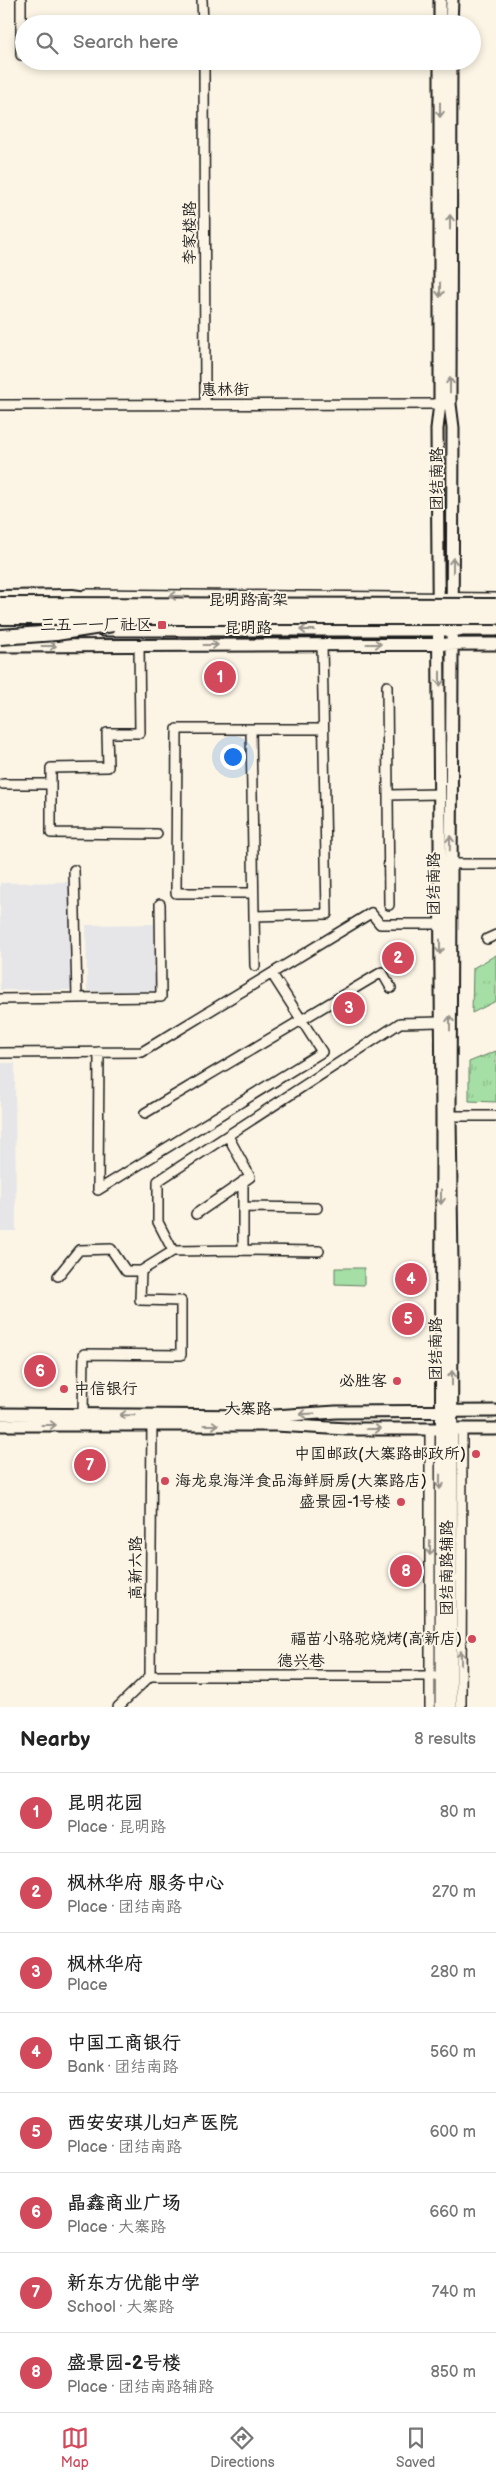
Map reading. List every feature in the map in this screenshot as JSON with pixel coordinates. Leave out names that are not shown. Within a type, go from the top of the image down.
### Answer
[{"type":"highway","points":[[0,598],[72,597],[130,605]]},
{"type":"highway","name":"昆明路高架","points":[[0,606],[496,606]]},
{"type":"highway","name":"昆明路高架","points":[[0,617],[496,617]]},
{"type":"highway","points":[[0,636],[56,633],[158,618]]},
{"type":"main road","points":[[440,0],[440,15]]},
{"type":"main road","points":[[451,15],[452,0]]},
{"type":"main road","name":"团结南路","points":[[440,70],[445,404],[453,428],[453,644],[446,1116],[440,1410],[435,1429],[441,1707]]},
{"type":"main road","name":"团结南路","points":[[451,70],[445,404],[437,429],[438,631],[440,644],[440,1022],[446,1116],[453,1410],[457,1429],[440,1676],[451,1707]]},
{"type":"main road","name":"昆明路","points":[[0,630],[496,630]]},
{"type":"main road","name":"昆明路","points":[[0,646],[496,644]]},
{"type":"main road","name":"大寨路","points":[[0,1425],[440,1410],[496,1411]]},
{"type":"main road","name":"大寨路","points":[[0,1414],[83,1414],[152,1420],[347,1429],[496,1429]]},
{"type":"street","points":[[21,0],[21,15]]},
{"type":"street","points":[[202,0],[203,15]]},
{"type":"street","name":"李家楼路","points":[[204,70],[205,405]]},
{"type":"street","name":"惠林街","points":[[0,405],[445,404]]},
{"type":"street","name":"昆明路","points":[[0,594],[496,598]]},
{"type":"street","points":[[254,916],[327,914],[322,644]]},
{"type":"street","points":[[139,645],[140,733],[107,733],[108,767],[51,768],[51,833],[157,834]]},
{"type":"street","points":[[388,686],[389,905]]},
{"type":"street","points":[[253,893],[176,893],[177,729],[323,729]]},
{"type":"street","points":[[251,729],[255,966]]},
{"type":"street","points":[[3,784],[51,784]]},
{"type":"street","points":[[388,795],[440,794]]},
{"type":"street","points":[[450,864],[496,864]]},
{"type":"street","points":[[74,870],[77,998]]},
{"type":"street","points":[[0,998],[161,997],[160,904]]},
{"type":"street","points":[[0,1053],[142,1052],[371,913],[380,924],[440,924]]},
{"type":"street","points":[[487,939],[496,935]]},
{"type":"street","points":[[145,1113],[382,972],[392,988]]},
{"type":"street","points":[[99,1052],[98,1190],[322,1052],[272,974]]},
{"type":"street","points":[[173,1251],[158,1222],[158,1182],[400,1023],[440,1022]]},
{"type":"street","points":[[446,1116],[496,1116]]},
{"type":"street","points":[[196,1214],[250,1177],[228,1136]]},
{"type":"street","points":[[243,1181],[243,1250]]},
{"type":"street","points":[[243,1207],[318,1208]]},
{"type":"street","points":[[58,1276],[79,1250],[111,1249],[126,1271],[141,1271],[173,1251],[319,1251]]},
{"type":"street","points":[[83,1414],[84,1354],[181,1355],[182,1301],[140,1300],[141,1271]]},
{"type":"street","name":"高新六路","points":[[150,1676],[152,1420]]},
{"type":"street","name":"团结南路辅路","points":[[457,1429],[461,1707]]},
{"type":"street","points":[[118,1707],[150,1676]]},
{"type":"street","name":"德兴巷","points":[[150,1676],[440,1676]]},
{"type":"street","points":[[430,1707],[440,1676]]},
{"type":"shaded area","points":[[70,882],[71,990],[0,990],[0,883]]},
{"type":"shaded area","points":[[154,924],[155,991],[87,991],[86,925]]},
{"type":"shaded area","points":[[0,1063],[15,1063],[16,1231],[0,1231]]},
{"type":"green space","points":[[496,955],[496,1001],[472,1013],[473,968]]},
{"type":"green space","points":[[496,1051],[496,1102],[469,1101],[469,1062]]},
{"type":"green space","points":[[335,1268],[364,1268],[364,1285],[335,1284]]},
{"type":"place","name":"三五一一厂社区","points":[[162,625]]},
{"type":"place","name":"昆明花园","points":[[220,677]]},
{"type":"place","name":"枫林华府 服务中心","points":[[398,958]]},
{"type":"place","name":"枫林华府","points":[[349,1008]]},
{"type":"place","name":"中国工商银行","points":[[411,1279]]},
{"type":"place","name":"西安安琪儿妇产医院","points":[[408,1319]]},
{"type":"place","name":"晶鑫商业广场","points":[[40,1371]]},
{"type":"place","name":"必胜客","points":[[397,1381]]},
{"type":"place","name":"中信银行","points":[[64,1389]]},
{"type":"place","name":"中国邮政(大寨路邮政所)","points":[[476,1454]]},
{"type":"place","name":"新东方优能中学","points":[[90,1465]]},
{"type":"place","name":"海龙泉海洋食品海鲜厨房(大寨路店)","points":[[165,1481]]},
{"type":"place","name":"盛景园-1号楼","points":[[401,1502]]},
{"type":"place","name":"盛景园-2号楼","points":[[406,1571]]},
{"type":"place","name":"福苗小骆驼烧烤(高新店)","points":[[472,1639]]}]
